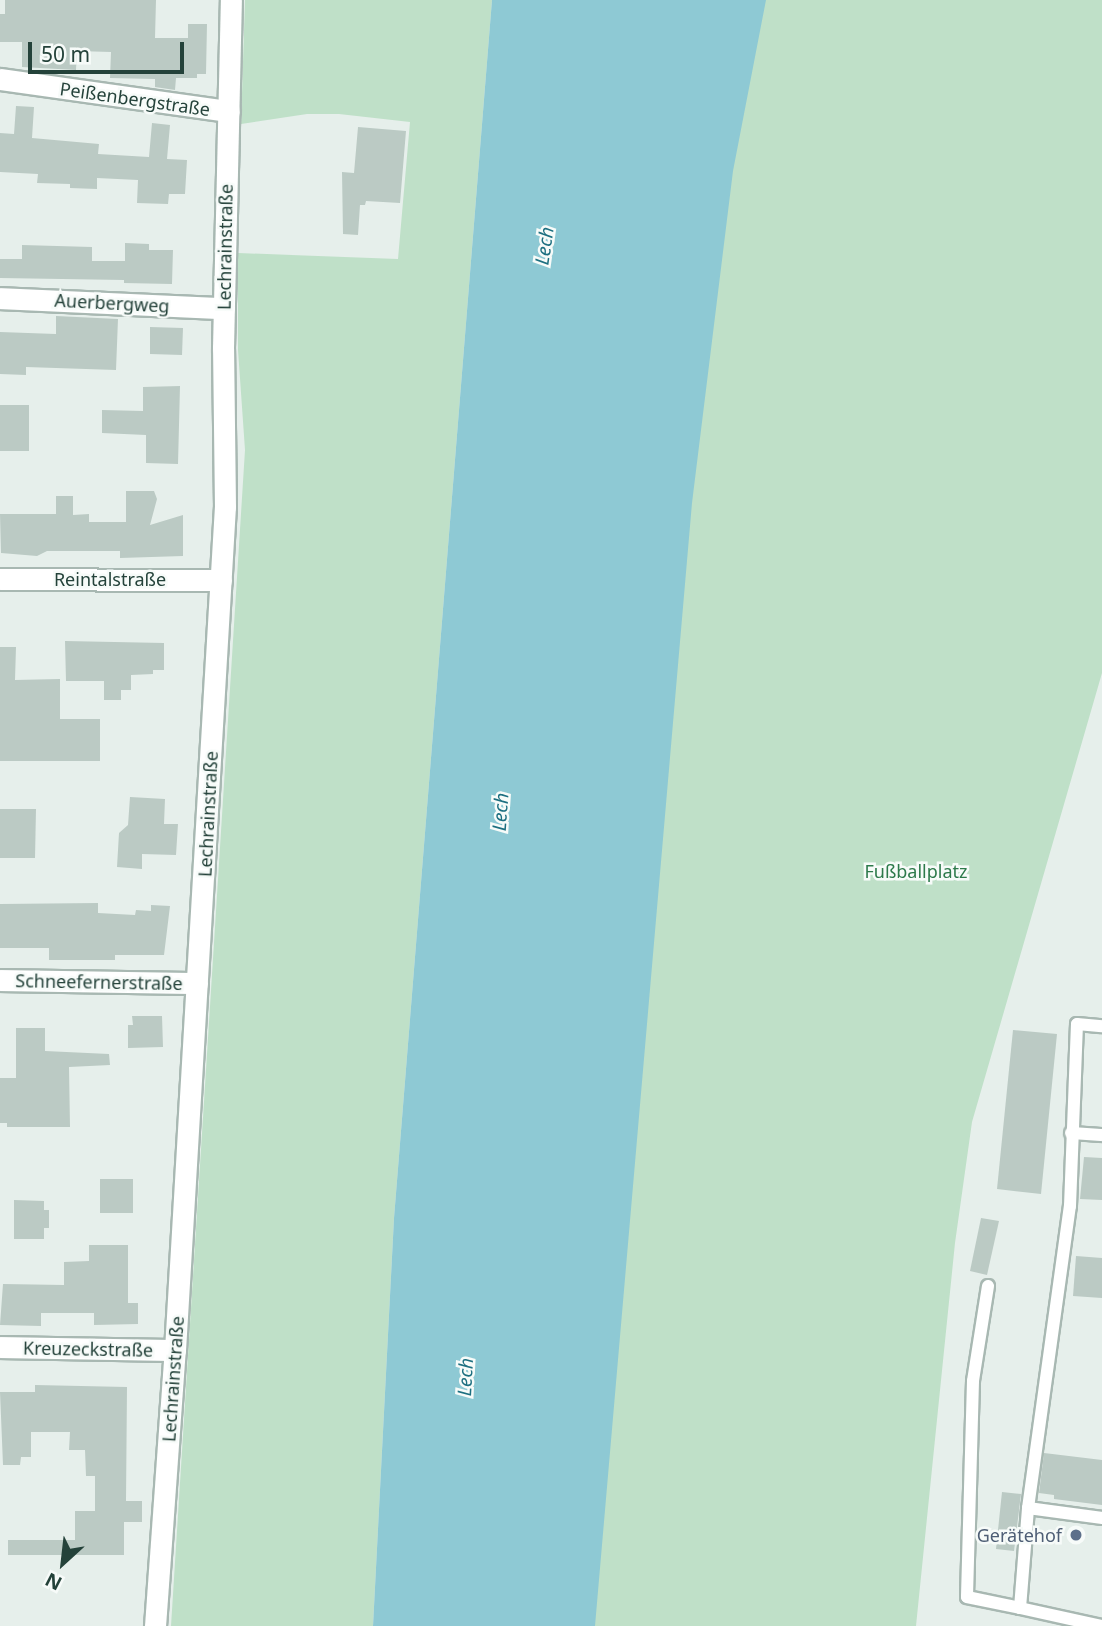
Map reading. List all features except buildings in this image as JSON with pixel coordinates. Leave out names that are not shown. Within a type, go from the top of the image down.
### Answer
[{"type":"street","name":"Lechrainstraße","points":[[155,1626],[176,1350],[225,506],[224,308],[231,0]]},
{"type":"street","name":"Peißenbergstraße","points":[[0,79],[229,111]]},
{"type":"street","name":"Auerbergweg","points":[[0,298],[224,308]]},
{"type":"street","name":"Reintalstraße","points":[[0,579],[221,580]]},
{"type":"street","name":"Schneefernerstraße","points":[[0,980],[198,983]]},
{"type":"street","name":"Kreuzeckstraße","points":[[0,1347],[176,1350]]},
{"type":"lane","points":[[1020,1608],[1028,1508],[1070,1206],[1077,1024],[1102,1026]]},
{"type":"lane","points":[[1071,1133],[1102,1136]]},
{"type":"lane","points":[[988,1286],[973,1381],[967,1597],[1101,1626]]},
{"type":"lane","points":[[1028,1508],[1102,1518]]},
{"type":"green space","points":[[245,0],[492,0],[394,1218],[373,1626],[171,1626],[245,450],[238,350],[238,253],[398,259],[410,122],[339,114],[307,114],[241,124]]},
{"type":"green space","name":"Fußballplatz","points":[[749,0],[1102,0],[1102,673],[972,1122],[955,1243],[916,1626],[592,1626],[650,772]]},
{"type":"water","name":"Lech","points":[[492,0],[766,0],[733,171],[692,503],[595,1626],[373,1626],[394,1218]]},
{"type":"place","name":"Gerätehof","points":[[1076,1535]]}]
